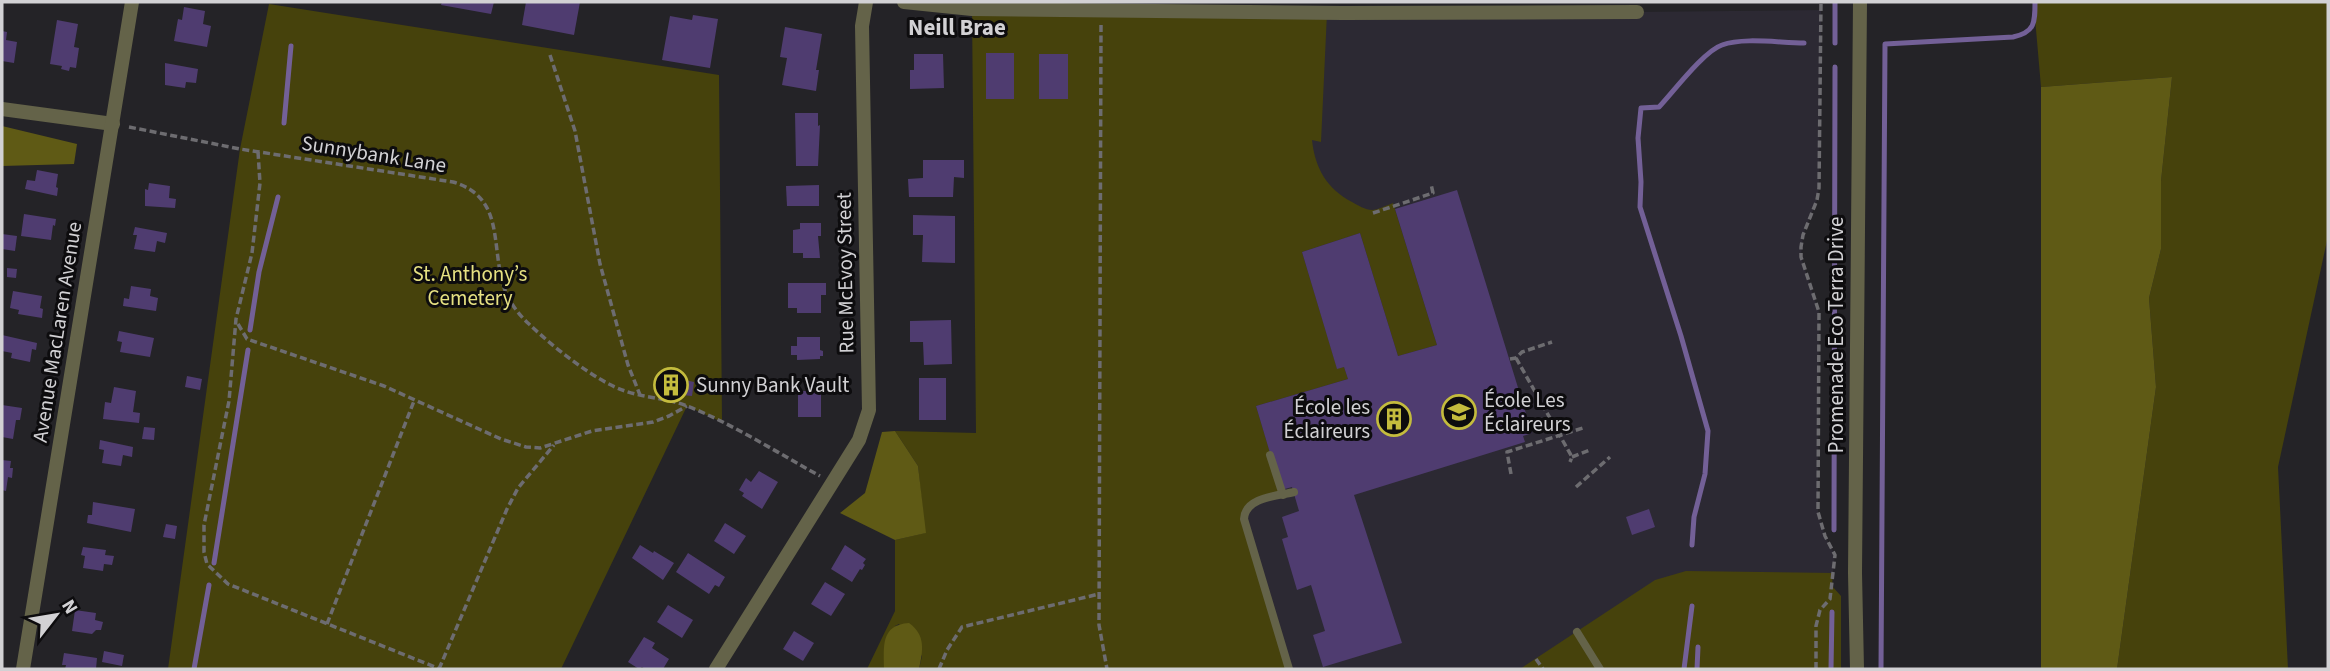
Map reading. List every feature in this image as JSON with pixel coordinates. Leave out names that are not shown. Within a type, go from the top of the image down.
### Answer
[{"type":"street","name":"Avenue MacLaren Avenue","points":[[23,669],[132,2]]},
{"type":"street","name":"Rue McEvoy Street","points":[[716,669],[859,440],[869,410],[862,26],[866,2]]},
{"type":"street","points":[[904,2],[972,9],[1342,13],[1637,12]]},
{"type":"street","name":"Promenade Eco Terra Drive","points":[[1857,669],[1855,559],[1860,2]]},
{"type":"street","points":[[2,108],[113,124]]},
{"type":"lane","points":[[1270,455],[1283,495]]},
{"type":"lane","points":[[1289,669],[1244,513],[1256,501],[1294,492]]},
{"type":"lane","points":[[1577,632],[1600,669]]},
{"type":"path","points":[[1816,669],[1816,626],[1820,610],[1830,598],[1835,555],[1825,536],[1818,512],[1819,312],[1801,257],[1803,235],[1819,188],[1821,2]]},
{"type":"path","points":[[1101,9],[1099,625],[1107,669]]},
{"type":"path","points":[[550,55],[575,131],[600,264],[628,365],[640,395]]},
{"type":"path","name":"Sunnybank Lane","points":[[113,124],[258,152],[453,181],[466,186],[486,205],[492,219],[502,282],[508,297],[528,324],[609,385],[687,406],[722,422],[832,483]]},
{"type":"path","points":[[258,152],[260,183],[252,253],[236,319],[229,401],[204,525],[207,564],[228,584],[439,669],[507,509],[518,488],[554,445]]},
{"type":"path","points":[[1373,213],[1433,194],[1431,184]]},
{"type":"path","points":[[236,319],[247,339],[349,373],[514,444],[540,448],[554,445],[592,431],[653,422],[687,406]]},
{"type":"path","points":[[1510,359],[1552,342]]},
{"type":"path","points":[[1516,358],[1572,457]]},
{"type":"path","points":[[327,624],[414,401]]},
{"type":"path","points":[[1511,474],[1507,452],[1583,428]]},
{"type":"path","points":[[1570,462],[1572,457],[1590,450]]},
{"type":"path","points":[[1576,487],[1610,457]]},
{"type":"path","points":[[939,669],[947,650],[962,627],[1099,594]]},
{"type":"path","points":[[1536,659],[1543,669]]},
{"type":"shaded area","name":"École Les Éclaireurs","points":[[1101,9],[1637,12],[1821,10],[1819,188],[1803,235],[1801,257],[1819,312],[1818,512],[1825,536],[1835,555],[1830,599],[1816,669],[1107,669]]},
{"type":"shaded area","points":[[2172,77],[2161,181],[2161,249],[2149,298],[2156,387],[2117,669],[2041,669],[2041,87]]},
{"type":"shaded area","points":[[2,126],[77,144],[74,164],[2,166]]},
{"type":"shaded area","points":[[895,431],[918,466],[926,533],[895,540],[840,513],[865,493],[882,432]]},
{"type":"shaded area","points":[[909,623],[921,638],[919,669],[884,669],[884,645],[888,633],[893,628]]},
{"type":"green space","points":[[2035,2],[2328,2],[2328,236],[2278,467],[2288,669],[2117,669],[2156,387],[2149,298],[2161,249],[2161,181],[2172,77],[2041,87]]},
{"type":"green space","name":"St. Anthony’s Cemetery","points":[[269,4],[719,75],[722,422],[687,406],[561,669],[168,669],[240,149]]},
{"type":"green space","points":[[972,9],[1327,13],[1321,142],[1312,140],[1316,160],[1329,184],[1343,197],[1372,210],[1393,203],[1437,345],[1398,356],[1360,233],[1302,252],[1337,368],[1344,367],[1348,379],[1256,406],[1283,495],[1256,501],[1244,513],[1289,669],[919,669],[922,656],[899,624],[895,626],[895,669],[867,669],[895,611],[895,540],[925,533],[918,466],[895,431],[976,433]]},
{"type":"green space","points":[[1686,571],[1833,573],[1832,586],[1841,596],[1841,669],[1520,669],[1655,580]]},
{"type":"building","points":[[442,2],[494,2],[491,14],[441,5]]},
{"type":"building","points":[[526,2],[580,2],[574,35],[522,25]]},
{"type":"building","points":[[184,7],[205,11],[203,24],[211,26],[207,47],[174,41],[178,19],[182,20]]},
{"type":"building","points":[[693,15],[718,19],[710,68],[662,60],[670,16],[692,20]]},
{"type":"building","points":[[57,20],[78,24],[74,47],[79,48],[76,68],[70,67],[69,71],[61,69],[62,66],[50,64]]},
{"type":"building","points":[[785,27],[822,34],[816,70],[819,70],[816,91],[782,85],[787,58],[780,57]]},
{"type":"building","points":[[2,31],[7,32],[6,40],[17,42],[14,63],[2,61]]},
{"type":"building","points":[[986,53],[1014,53],[1014,99],[986,99]]},
{"type":"building","points":[[914,54],[943,54],[944,88],[910,89],[910,70],[914,70]]},
{"type":"building","points":[[1039,54],[1068,54],[1068,99],[1039,99]]},
{"type":"building","points":[[165,63],[198,69],[196,83],[186,82],[185,88],[165,85]]},
{"type":"building","points":[[795,113],[818,113],[818,166],[796,166]]},
{"type":"building","points":[[923,160],[964,160],[964,178],[954,177],[953,197],[909,197],[908,179],[923,178]]},
{"type":"building","points":[[37,170],[58,174],[57,196],[25,189],[27,180],[35,181]]},
{"type":"building","points":[[149,183],[170,186],[169,198],[176,199],[175,208],[145,206],[145,189],[148,190]]},
{"type":"building","points":[[819,185],[819,206],[787,206],[786,186]]},
{"type":"building","name":"École les Éclaireurs","points":[[1457,190],[1532,433],[1523,436],[1525,442],[1354,495],[1402,643],[1323,667],[1313,635],[1325,631],[1311,585],[1297,590],[1282,539],[1288,537],[1282,517],[1299,511],[1292,487],[1281,490],[1256,406],[1348,379],[1344,367],[1337,369],[1302,252],[1360,233],[1398,356],[1437,345],[1395,209]]},
{"type":"building","points":[[24,214],[56,219],[51,240],[21,236]]},
{"type":"building","points":[[913,215],[955,216],[955,263],[922,262],[923,235],[913,235]]},
{"type":"building","points":[[800,223],[821,223],[821,236],[818,236],[820,258],[803,258],[803,253],[793,253],[793,230],[800,229]]},
{"type":"building","points":[[135,227],[167,233],[165,243],[157,241],[155,252],[134,249],[137,235],[133,235]]},
{"type":"building","points":[[2,234],[17,236],[15,251],[2,249]]},
{"type":"building","points":[[7,268],[17,269],[16,278],[7,277]]},
{"type":"building","points":[[788,283],[826,283],[826,295],[821,295],[821,313],[797,313],[797,308],[788,308]]},
{"type":"building","points":[[131,286],[151,289],[150,296],[158,298],[156,311],[123,306],[124,298],[129,299]]},
{"type":"building","points":[[13,291],[42,296],[42,318],[18,314],[19,310],[10,308]]},
{"type":"building","points":[[951,320],[952,364],[924,365],[923,342],[910,342],[910,321]]},
{"type":"building","points":[[119,331],[154,338],[150,357],[120,352],[122,342],[117,341]]},
{"type":"building","points":[[2,335],[37,343],[36,350],[32,349],[30,362],[11,358],[12,353],[2,351]]},
{"type":"building","points":[[797,337],[820,337],[823,356],[820,356],[820,359],[797,360],[797,355],[791,355],[791,346],[797,346]]},
{"type":"building","name":"Sunny Bank Vault","points":[[661,375],[683,380],[680,395],[658,390]]},
{"type":"building","points":[[187,376],[202,379],[200,390],[185,387]]},
{"type":"building","points":[[919,378],[946,378],[946,420],[919,420]]},
{"type":"building","points":[[685,380],[694,382],[692,396],[682,395]]},
{"type":"building","points":[[114,387],[136,391],[133,412],[140,413],[139,423],[103,419],[105,402],[111,403]]},
{"type":"building","points":[[798,391],[821,391],[821,417],[798,417]]},
{"type":"building","points":[[2,405],[22,408],[20,420],[16,420],[13,439],[2,437]]},
{"type":"building","points":[[144,427],[155,428],[154,440],[142,439]]},
{"type":"building","points":[[100,440],[133,447],[132,457],[123,455],[121,466],[102,463],[104,450],[99,449]]},
{"type":"building","points":[[2,460],[11,461],[10,468],[13,468],[12,478],[8,477],[6,491],[2,490]]},
{"type":"building","points":[[759,471],[778,482],[762,509],[742,496],[744,493],[739,490],[746,478],[751,482]]},
{"type":"building","points":[[93,502],[135,509],[131,532],[87,523],[88,515],[92,515]]},
{"type":"building","points":[[1649,509],[1655,527],[1632,535],[1626,517]]},
{"type":"building","points":[[725,523],[746,536],[734,554],[714,541]]},
{"type":"building","points":[[166,524],[177,526],[175,539],[163,537]]},
{"type":"building","points":[[640,545],[674,563],[663,580],[632,558]]},
{"type":"building","points":[[845,545],[866,559],[862,570],[860,569],[852,582],[831,569]]},
{"type":"building","points":[[83,547],[106,550],[105,555],[114,556],[112,565],[104,564],[103,571],[83,568]]},
{"type":"building","points":[[688,553],[725,577],[719,587],[715,585],[709,594],[676,572]]},
{"type":"building","points":[[825,582],[845,594],[831,616],[811,604]]},
{"type":"building","points":[[668,605],[693,620],[682,638],[657,622]]},
{"type":"building","points":[[75,610],[96,613],[95,620],[103,622],[101,630],[92,634],[72,631]]},
{"type":"building","points":[[794,631],[814,643],[803,661],[783,649]]},
{"type":"building","points":[[644,637],[655,643],[652,648],[669,659],[663,669],[639,669],[628,662]]},
{"type":"building","points":[[104,651],[124,655],[122,666],[102,662]]},
{"type":"building","points":[[64,653],[97,658],[96,669],[65,669],[66,665],[62,665]]},
{"type":"waterway","points":[[1835,2],[1835,43]]},
{"type":"waterway","points":[[1881,669],[1885,44],[2013,37],[2026,32],[2032,26],[2035,2]]},
{"type":"waterway","points":[[1692,545],[1694,517],[1705,474],[1708,431],[1640,207],[1638,138],[1641,108],[1659,107],[1698,63],[1722,45],[1751,41],[1804,43]]},
{"type":"waterway","points":[[284,123],[291,46]]},
{"type":"waterway","points":[[1834,530],[1835,67]]},
{"type":"waterway","points":[[250,330],[259,272],[278,197]]},
{"type":"waterway","points":[[214,563],[248,350]]},
{"type":"waterway","points":[[194,669],[209,585]]},
{"type":"waterway","points":[[1684,669],[1692,606]]},
{"type":"waterway","points":[[1831,669],[1832,612]]},
{"type":"waterway","points":[[1697,669],[1698,647]]},
{"type":"place","name":"Sunny Bank Vault","points":[[671,385]]},
{"type":"place","name":"École Les Éclaireurs","points":[[1459,412]]},
{"type":"place","name":"École les Éclaireurs","points":[[1394,419]]},
{"type":"district","name":"Neill Brae","points":[[957,27]]}]
